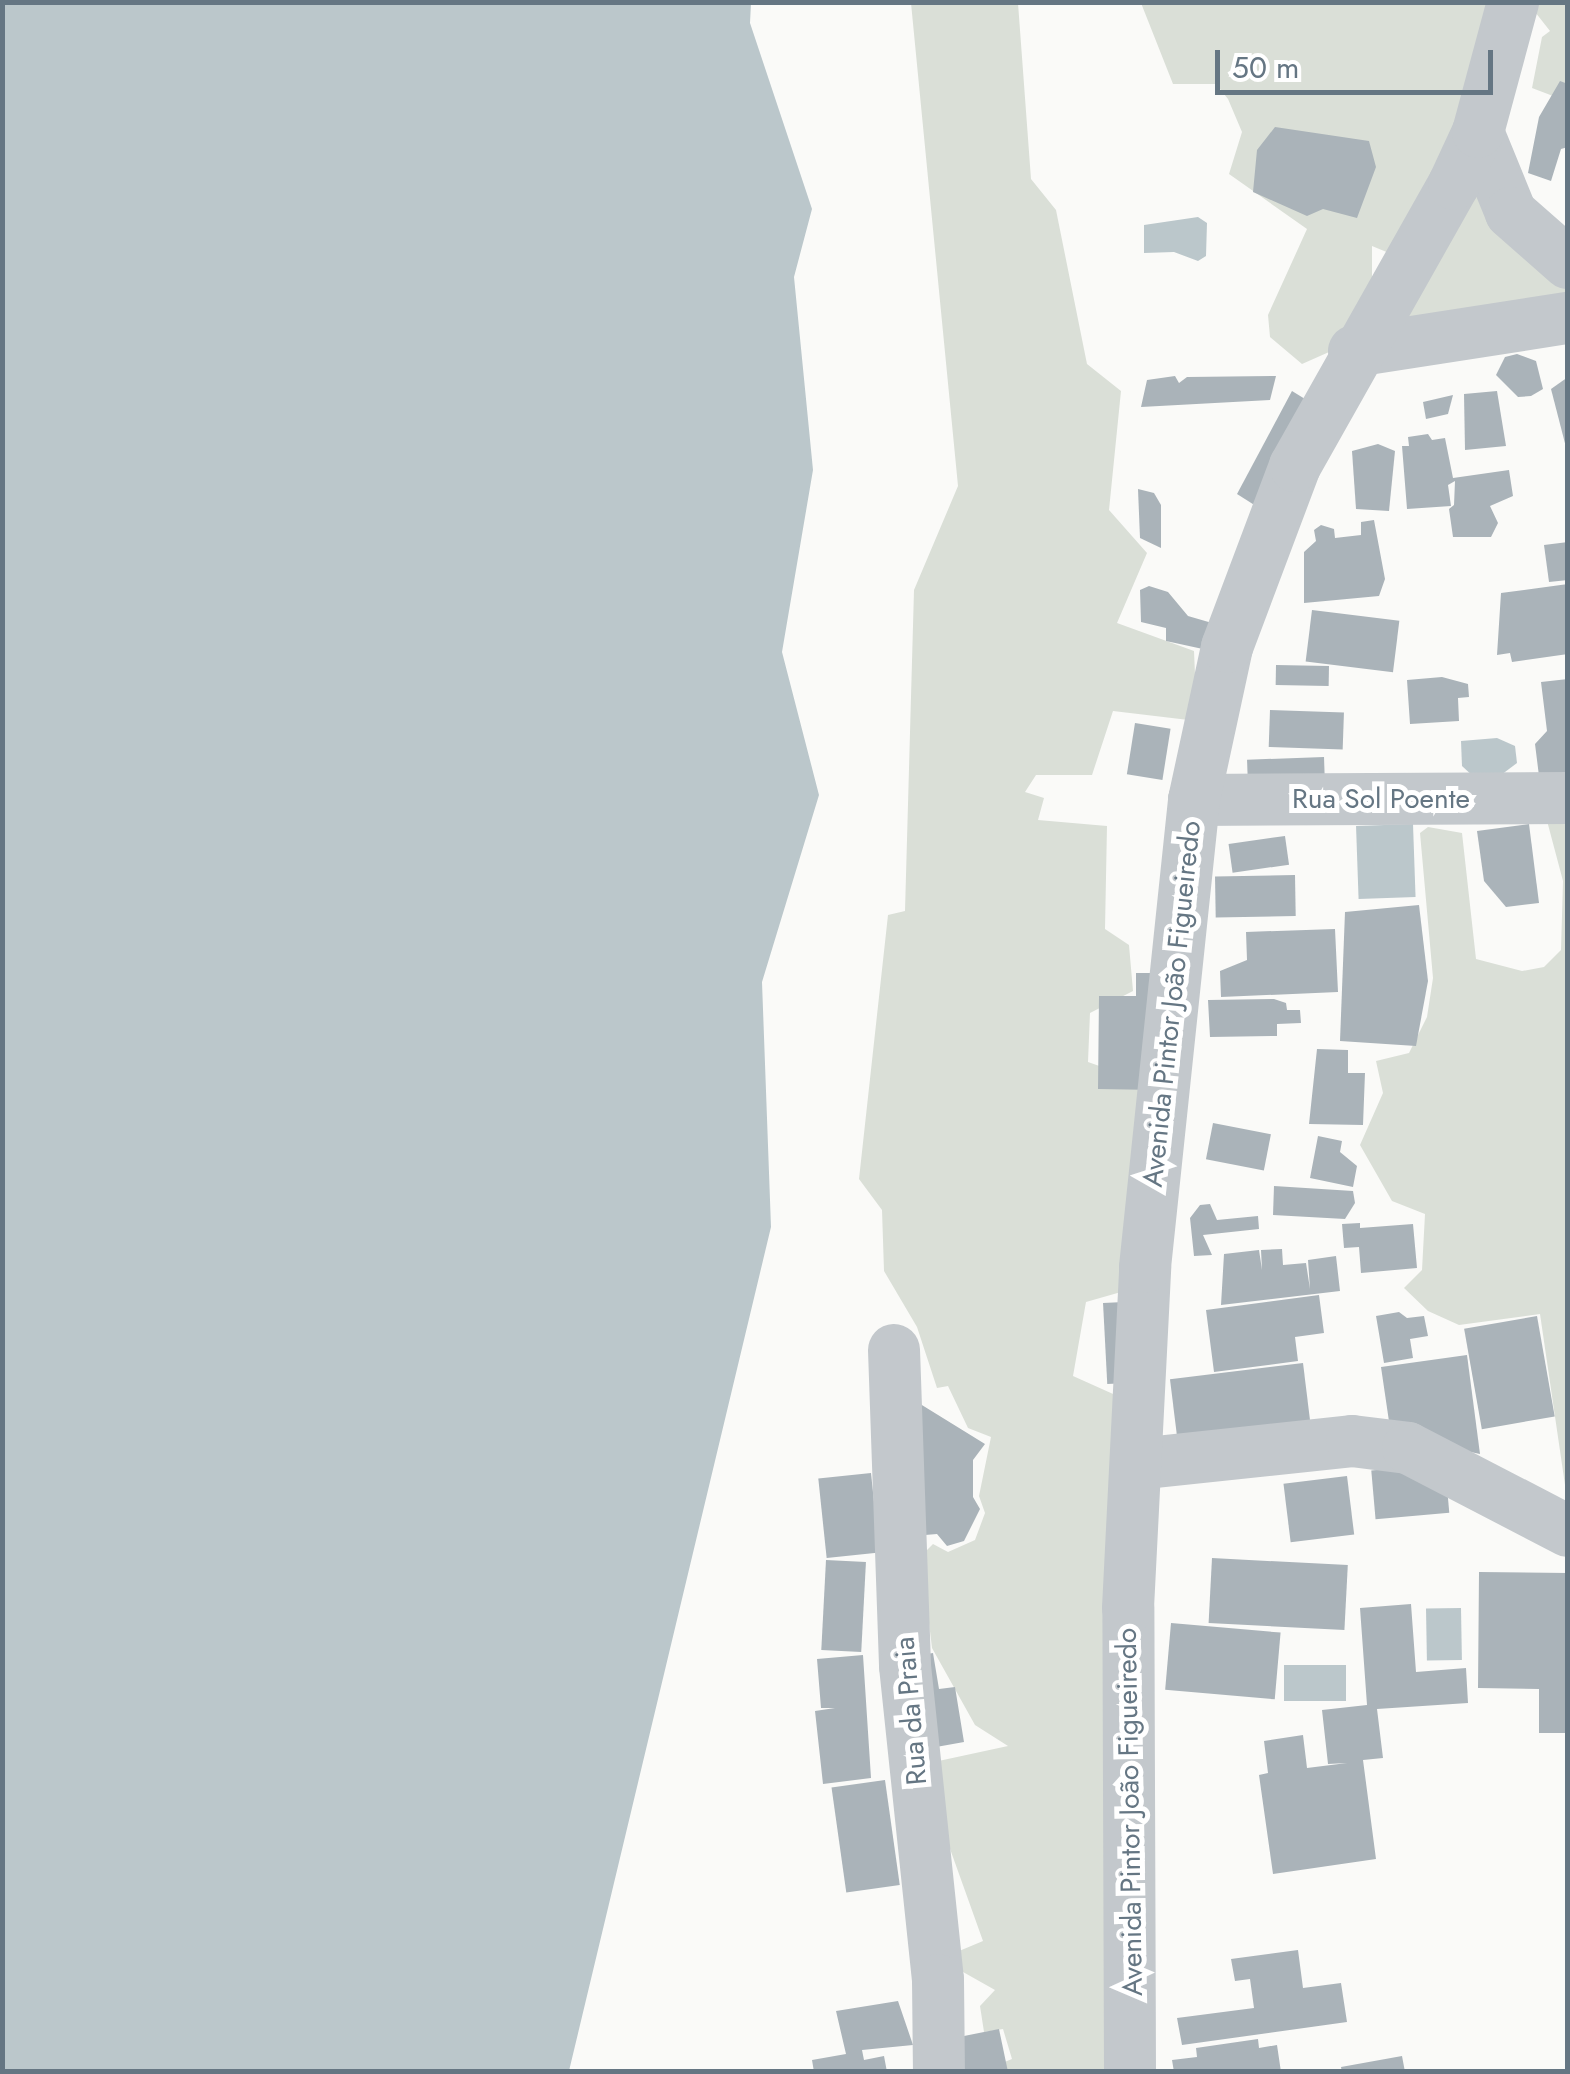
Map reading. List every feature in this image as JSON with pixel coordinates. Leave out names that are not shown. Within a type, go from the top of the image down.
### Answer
[{"type":"street","name":"Avenida Pintor João Figueiredo","points":[[1130,2072],[1128,1608],[1147,1248],[1194,800],[1227,648],[1295,466],[1354,352],[1478,132],[1513,2]]},
{"type":"street","points":[[1478,132],[1511,213],[1568,263]]},
{"type":"street","points":[[1354,352],[1568,318]]},
{"type":"street","name":"Rua Sol Poente","points":[[1194,800],[1568,798]]},
{"type":"street","name":"Rua da Praia","points":[[894,1350],[905,1666],[938,1980],[939,2072]]},
{"type":"street","points":[[1137,1464],[1352,1441],[1408,1448],[1568,1531]]},
{"type":"shaded area","points":[[3,2],[751,3],[750,23],[812,209],[794,277],[813,470],[782,652],[819,795],[762,982],[771,1227],[569,2071],[3,2071]]},
{"type":"shaded area","points":[[911,3],[1018,3],[1031,179],[1056,210],[1087,364],[1121,391],[1109,510],[1147,553],[1117,623],[1194,651],[1197,721],[1113,711],[1092,775],[1036,775],[1025,792],[1044,798],[1038,820],[1107,826],[1105,929],[1129,945],[1133,991],[1090,1013],[1088,1062],[1159,1087],[1121,1292],[1086,1302],[1073,1376],[1122,1398],[1147,2071],[982,2071],[1012,2059],[1003,2029],[984,2032],[980,2006],[995,1990],[940,1959],[983,1941],[920,1765],[1008,1746],[975,1725],[932,1648],[921,1556],[933,1544],[948,1552],[975,1540],[985,1513],[979,1496],[991,1437],[968,1428],[948,1386],[937,1388],[917,1327],[884,1271],[882,1210],[859,1179],[888,915],[905,911],[914,590],[958,486]]},
{"type":"shaded area","points":[[1141,3],[1490,3],[1448,146],[1567,288],[1567,307],[1377,337],[1418,265],[1372,246],[1372,333],[1302,364],[1270,337],[1268,315],[1307,229],[1229,174],[1242,132],[1228,99],[1216,84],[1173,84]]},
{"type":"shaded area","points":[[1528,3],[1567,3],[1567,85],[1553,96],[1532,88],[1542,37],[1550,31]]},
{"type":"shaded area","points":[[1198,217],[1207,223],[1206,256],[1198,261],[1174,252],[1144,253],[1144,225]]},
{"type":"shaded area","points":[[1497,738],[1515,746],[1517,763],[1501,775],[1475,778],[1462,766],[1461,741]]},
{"type":"shaded area","points":[[1567,812],[1565,1485],[1540,1314],[1459,1325],[1428,1311],[1404,1288],[1422,1270],[1425,1214],[1392,1201],[1360,1145],[1383,1093],[1376,1061],[1409,1053],[1427,1017],[1433,978],[1420,833],[1428,827],[1462,833],[1476,959],[1522,971],[1544,967],[1561,950],[1563,881],[1546,817]]},
{"type":"shaded area","points":[[1413,824],[1416,897],[1359,899],[1356,826]]},
{"type":"shaded area","points":[[1461,1608],[1462,1660],[1427,1661],[1426,1609]]},
{"type":"shaded area","points":[[1284,1665],[1346,1665],[1346,1701],[1284,1701]]},
{"type":"building","points":[[1560,81],[1568,84],[1568,147],[1561,149],[1551,181],[1528,173],[1539,117]]},
{"type":"building","points":[[1275,127],[1369,141],[1376,167],[1357,218],[1323,209],[1307,216],[1253,192],[1257,150]]},
{"type":"building","points":[[1517,354],[1536,361],[1543,389],[1531,396],[1518,397],[1496,375],[1505,357]]},
{"type":"building","points":[[1175,376],[1179,383],[1187,377],[1276,376],[1270,400],[1141,407],[1147,380]]},
{"type":"building","points":[[1568,377],[1568,455],[1551,389]]},
{"type":"building","points":[[1292,391],[1305,399],[1267,513],[1237,494]]},
{"type":"building","points":[[1497,391],[1506,446],[1465,450],[1464,394]]},
{"type":"building","points":[[1453,395],[1448,414],[1426,419],[1423,402]]},
{"type":"building","points":[[1428,434],[1432,440],[1445,438],[1453,478],[1509,470],[1513,496],[1490,506],[1498,523],[1491,537],[1453,537],[1449,509],[1454,505],[1455,481],[1448,485],[1451,506],[1407,509],[1402,446],[1409,446],[1408,437]]},
{"type":"building","points":[[1378,444],[1395,451],[1389,511],[1356,509],[1352,451]]},
{"type":"building","points":[[1138,489],[1154,493],[1161,505],[1161,548],[1140,538]]},
{"type":"building","points":[[1374,520],[1385,579],[1379,596],[1304,603],[1304,552],[1316,541],[1314,530],[1321,525],[1334,529],[1335,538],[1361,535],[1361,522]]},
{"type":"building","points":[[1568,542],[1568,580],[1549,582],[1544,545]]},
{"type":"building","points":[[1568,584],[1568,654],[1512,662],[1510,653],[1497,655],[1501,593]]},
{"type":"building","points":[[1149,586],[1168,592],[1188,616],[1212,623],[1212,651],[1166,641],[1166,628],[1141,622],[1140,590]]},
{"type":"building","points":[[1312,610],[1399,621],[1393,672],[1306,662]]},
{"type":"building","points":[[1276,665],[1329,666],[1329,686],[1276,685]]},
{"type":"building","points":[[1442,677],[1468,684],[1469,697],[1458,698],[1459,721],[1410,724],[1407,680]]},
{"type":"building","points":[[1568,679],[1568,780],[1539,776],[1535,744],[1547,731],[1541,682]]},
{"type":"building","points":[[1270,710],[1344,713],[1343,750],[1269,747]]},
{"type":"building","points":[[1135,723],[1171,729],[1162,780],[1127,774]]},
{"type":"building","points":[[1324,757],[1325,787],[1248,790],[1247,760]]},
{"type":"building","points":[[1529,824],[1539,903],[1506,907],[1484,881],[1477,831]]},
{"type":"building","points":[[1285,836],[1289,865],[1233,873],[1229,844]]},
{"type":"building","points":[[1295,875],[1296,916],[1216,917],[1215,876]]},
{"type":"building","points":[[1419,905],[1428,981],[1416,1046],[1340,1041],[1345,912]]},
{"type":"building","points":[[1335,929],[1338,992],[1221,997],[1220,971],[1247,960],[1246,932]]},
{"type":"building","points":[[1136,973],[1157,973],[1157,1090],[1098,1089],[1099,996],[1136,996]]},
{"type":"building","points":[[1274,999],[1286,1003],[1287,1010],[1300,1010],[1301,1023],[1277,1024],[1277,1036],[1210,1037],[1208,1000]]},
{"type":"building","points":[[1317,1049],[1348,1050],[1348,1073],[1365,1073],[1363,1125],[1309,1124]]},
{"type":"building","points":[[1213,1123],[1271,1134],[1264,1171],[1206,1159]]},
{"type":"building","points":[[1318,1136],[1342,1141],[1340,1152],[1357,1166],[1353,1187],[1310,1178]]},
{"type":"building","points":[[1274,1186],[1353,1191],[1355,1203],[1345,1219],[1273,1215]]},
{"type":"building","points":[[1210,1204],[1217,1220],[1258,1216],[1259,1229],[1203,1235],[1212,1255],[1194,1256],[1190,1218],[1200,1205]]},
{"type":"building","points":[[1360,1223],[1360,1228],[1413,1224],[1417,1268],[1361,1273],[1359,1247],[1344,1248],[1342,1224]]},
{"type":"building","points":[[1282,1249],[1283,1265],[1306,1263],[1310,1289],[1308,1260],[1336,1256],[1340,1291],[1221,1305],[1224,1254],[1259,1250],[1262,1270],[1261,1250]]},
{"type":"building","points":[[1319,1295],[1324,1333],[1295,1337],[1298,1361],[1214,1372],[1206,1310]]},
{"type":"building","points":[[1124,1302],[1128,1383],[1107,1384],[1103,1303]]},
{"type":"building","points":[[1399,1312],[1407,1318],[1424,1316],[1428,1336],[1410,1339],[1413,1358],[1384,1363],[1376,1316]]},
{"type":"building","points":[[1537,1316],[1555,1416],[1482,1429],[1464,1329]]},
{"type":"building","points":[[1467,1355],[1480,1454],[1391,1435],[1381,1367]]},
{"type":"building","points":[[1303,1363],[1312,1432],[1179,1449],[1170,1379]]},
{"type":"building","points":[[917,1402],[985,1444],[973,1460],[973,1497],[980,1509],[964,1541],[947,1546],[937,1534],[925,1535]]},
{"type":"building","points":[[1445,1464],[1449,1513],[1376,1519],[1371,1470]]},
{"type":"building","points":[[871,1473],[879,1553],[827,1558],[818,1479]]},
{"type":"building","points":[[1347,1476],[1354,1535],[1291,1542],[1283,1484]]},
{"type":"building","points":[[1212,1558],[1348,1565],[1344,1630],[1209,1623]]},
{"type":"building","points":[[826,1560],[866,1562],[861,1652],[821,1650]]},
{"type":"building","points":[[1479,1572],[1568,1573],[1566,1733],[1539,1733],[1539,1689],[1478,1688]]},
{"type":"building","points":[[1411,1604],[1416,1672],[1466,1668],[1468,1703],[1377,1709],[1383,1758],[1363,1760],[1376,1859],[1273,1874],[1259,1775],[1268,1773],[1264,1741],[1303,1735],[1307,1768],[1347,1763],[1328,1764],[1322,1710],[1367,1705],[1360,1608]]},
{"type":"building","points":[[1171,1623],[1281,1633],[1275,1699],[1165,1690]]},
{"type":"building","points":[[933,1653],[939,1689],[955,1687],[964,1742],[925,1749],[910,1657]]},
{"type":"building","points":[[863,1655],[871,1778],[823,1784],[815,1711],[835,1708],[821,1708],[817,1659]]},
{"type":"building","points":[[885,1780],[900,1885],[846,1892],[832,1788]]},
{"type":"building","points":[[1298,1950],[1303,1988],[1341,1983],[1347,2022],[1182,2045],[1177,2018],[1254,2008],[1250,1979],[1235,1981],[1231,1959]]},
{"type":"building","points":[[898,2001],[913,2045],[862,2050],[864,2060],[884,2056],[887,2072],[814,2072],[812,2060],[846,2054],[836,2011]]},
{"type":"building","points":[[999,2029],[1008,2072],[948,2072],[944,2040]]},
{"type":"building","points":[[1258,2039],[1259,2048],[1277,2045],[1281,2072],[1174,2072],[1172,2060],[1197,2057],[1196,2048]]},
{"type":"building","points":[[1402,2056],[1405,2072],[1342,2072],[1341,2067]]}]
